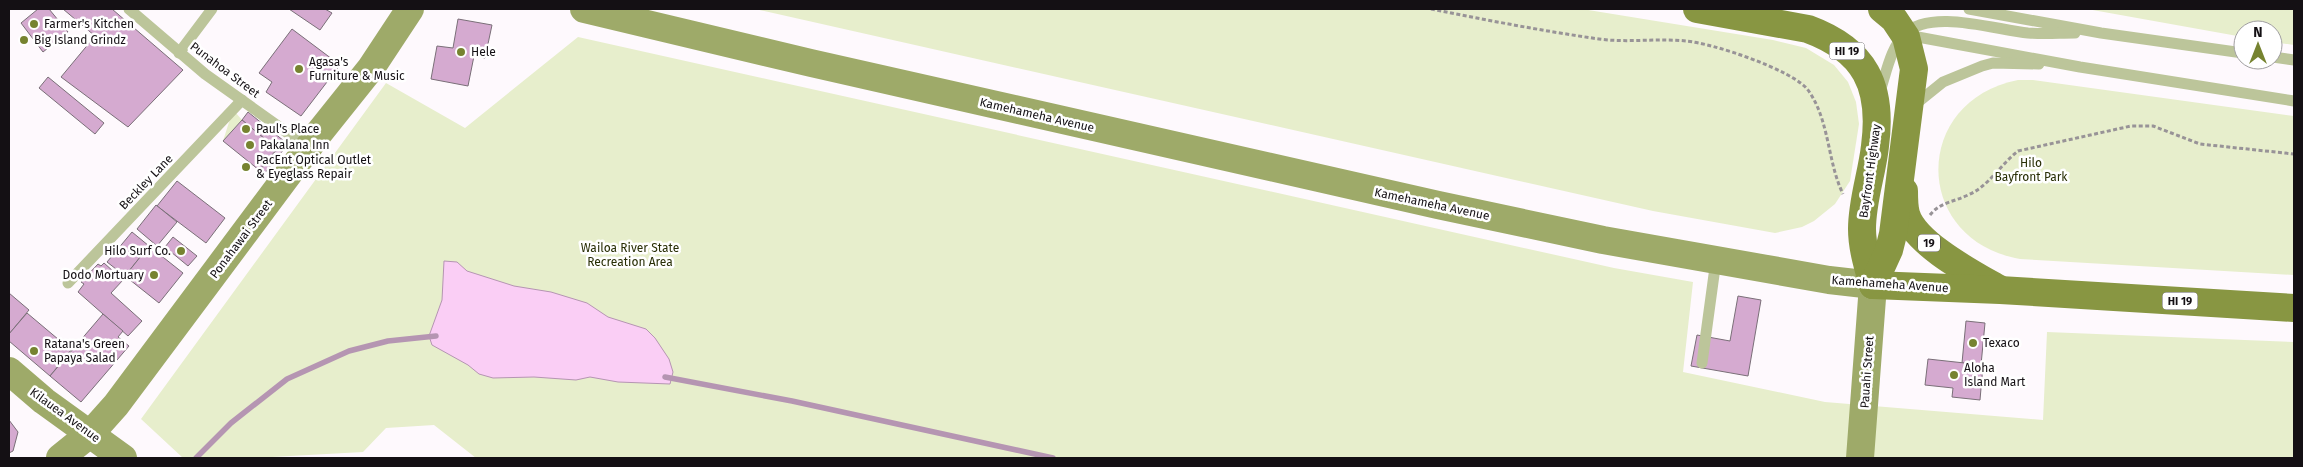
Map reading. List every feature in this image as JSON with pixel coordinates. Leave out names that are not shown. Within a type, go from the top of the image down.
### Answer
[{"type":"main road","name":"Ponahawai Street","points":[[60,458],[91,433],[116,405],[371,68],[410,9]]},
{"type":"main road","name":"Kamehameha Avenue","points":[[584,9],[820,65],[1438,205],[1603,240],[1716,258],[1829,280],[1873,285],[2000,290],[2294,308]]},
{"type":"main road","name":"Bayfront Highway","points":[[1697,9],[1808,29],[1836,41],[1858,62],[1874,88],[1876,103],[1875,147],[1864,197],[1862,230],[1864,252],[1873,285]]},
{"type":"main road","points":[[1873,285],[1889,250],[1893,234],[1914,69],[1910,47],[1904,34],[1894,19],[1882,9]]},
{"type":"main road","name":"19","points":[[1901,167],[1907,215],[1918,232],[1947,258],[2000,290]]},
{"type":"main road","name":"Pauahi Street","points":[[1860,458],[1873,285]]},
{"type":"main road","name":"Kilauea Avenue","points":[[9,371],[44,401],[91,433],[123,458]]},
{"type":"lane","name":"Punahoa Street","points":[[129,9],[179,53],[308,150]]},
{"type":"lane","points":[[179,53],[212,9]]},
{"type":"lane","points":[[1969,9],[2101,33],[2233,52]]},
{"type":"lane","points":[[1876,103],[1895,49],[1904,34],[1917,26],[1941,21],[2028,33],[2101,33]]},
{"type":"lane","points":[[1904,34],[2080,66],[2294,101]]},
{"type":"lane","points":[[1909,110],[1943,82],[1994,63],[2080,66]]},
{"type":"lane","name":"Beckley Lane","points":[[68,283],[242,100]]},
{"type":"lane","points":[[1702,363],[1716,258]]},
{"type":"path","points":[[1431,9],[1599,39],[1629,42],[1687,41],[1749,59],[1789,74],[1807,89],[1819,109],[1832,164],[1845,197]]},
{"type":"path","points":[[1937,206],[1970,195],[1990,180],[2004,162],[2018,151],[2131,126],[2153,126],[2200,144],[2294,154]]},
{"type":"green space","points":[[755,9],[1582,9],[1773,40],[1806,48],[1834,65],[1848,82],[1856,102],[1859,124],[1850,181],[1835,204],[1814,221],[1802,227],[1775,233],[1653,211]]},
{"type":"green space","points":[[2087,9],[2294,9],[2294,45],[2283,43],[2283,20],[2233,20],[2233,35]]},
{"type":"green space","name":"Wailoa River State Recreation Area","points":[[578,37],[1614,268],[1693,282],[1683,372],[1825,402],[2043,420],[2047,332],[2294,342],[2294,458],[476,458],[434,425],[386,428],[363,452],[254,458],[183,458],[141,419],[386,83],[465,128]]},
{"type":"green space","name":"Hilo Bayfront Park","points":[[2018,80],[2033,80],[2294,116],[2294,275],[2020,259],[1985,247],[1959,226],[1944,200],[1938,170],[1943,141],[1958,114],[1983,93]]},
{"type":"green space","points":[[236,113],[242,120],[223,141],[230,119]]},
{"type":"shaded area","points":[[444,261],[457,262],[467,271],[514,286],[551,292],[587,303],[608,317],[646,329],[655,338],[669,359],[673,372],[670,384],[618,382],[590,377],[576,380],[534,377],[493,378],[479,374],[468,365],[432,345],[429,336],[442,300]]},
{"type":"building","points":[[38,9],[49,9],[68,32],[43,52],[21,23]]},
{"type":"building","points":[[63,9],[112,9],[183,70],[128,127],[61,77],[95,36]]},
{"type":"building","points":[[289,9],[325,9],[332,13],[320,30]]},
{"type":"building","name":"Hele","points":[[458,19],[492,25],[485,58],[474,56],[468,86],[431,79],[437,46],[453,48]]},
{"type":"building","name":"Agasa's Furniture & Music","points":[[292,29],[340,65],[301,116],[266,92],[272,82],[259,73]]},
{"type":"building","points":[[48,77],[104,123],[95,134],[39,88]]},
{"type":"building","points":[[248,112],[284,141],[277,149],[242,120]]},
{"type":"building","name":"Pakalana Inn","points":[[242,120],[277,149],[259,170],[223,141]]},
{"type":"building","points":[[284,141],[288,144],[264,174],[260,170]]},
{"type":"building","points":[[177,181],[225,218],[206,243],[157,206]]},
{"type":"building","points":[[156,205],[177,222],[157,246],[137,229]]},
{"type":"building","points":[[132,232],[149,246],[125,276],[107,262]]},
{"type":"building","name":"Hilo Surf Co.","points":[[173,237],[197,256],[188,266],[165,247]]},
{"type":"building","name":"Dodo Mortuary","points":[[149,246],[183,273],[159,303],[125,276]]},
{"type":"building","points":[[104,263],[123,280],[111,293],[142,321],[128,336],[78,292],[84,284],[81,282],[98,264],[101,266]]},
{"type":"building","points":[[9,293],[29,310],[9,334]]},
{"type":"building","points":[[1738,296],[1761,300],[1748,376],[1691,366],[1697,335],[1730,341]]},
{"type":"building","points":[[27,313],[71,350],[50,376],[9,341],[9,334]]},
{"type":"building","points":[[103,314],[123,331],[118,337],[129,346],[81,402],[50,376]]},
{"type":"building","name":"Texaco","points":[[1966,321],[1985,323],[1981,365],[1962,363]]},
{"type":"building","name":"Aloha Island Mart","points":[[1928,359],[1983,365],[1980,400],[1952,397],[1953,388],[1925,385]]},
{"type":"building","points":[[9,420],[18,432],[13,451],[9,453]]},
{"type":"waterway","points":[[196,458],[231,423],[287,379],[349,351],[388,341],[436,336]]},
{"type":"waterway","points":[[665,377],[792,401],[1053,458]]},
{"type":"place","name":"Farmer's Kitchen","points":[[34,24]]},
{"type":"place","name":"Big Island Grindz","points":[[24,40]]},
{"type":"place","name":"Hele","points":[[461,52]]},
{"type":"place","name":"Agasa's Furniture & Music","points":[[299,69]]},
{"type":"place","name":"Paul's Place","points":[[246,129]]},
{"type":"place","name":"Pakalana Inn","points":[[250,145]]},
{"type":"place","name":"PacEnt Optical Outlet & Eyeglass Repair","points":[[246,167]]},
{"type":"place","name":"Hilo Surf Co.","points":[[181,251]]},
{"type":"place","name":"Dodo Mortuary","points":[[154,275]]},
{"type":"place","name":"Texaco","points":[[1973,343]]},
{"type":"place","name":"Ratana's Green Papaya Salad","points":[[34,351]]},
{"type":"place","name":"Aloha Island Mart","points":[[1954,375]]}]
